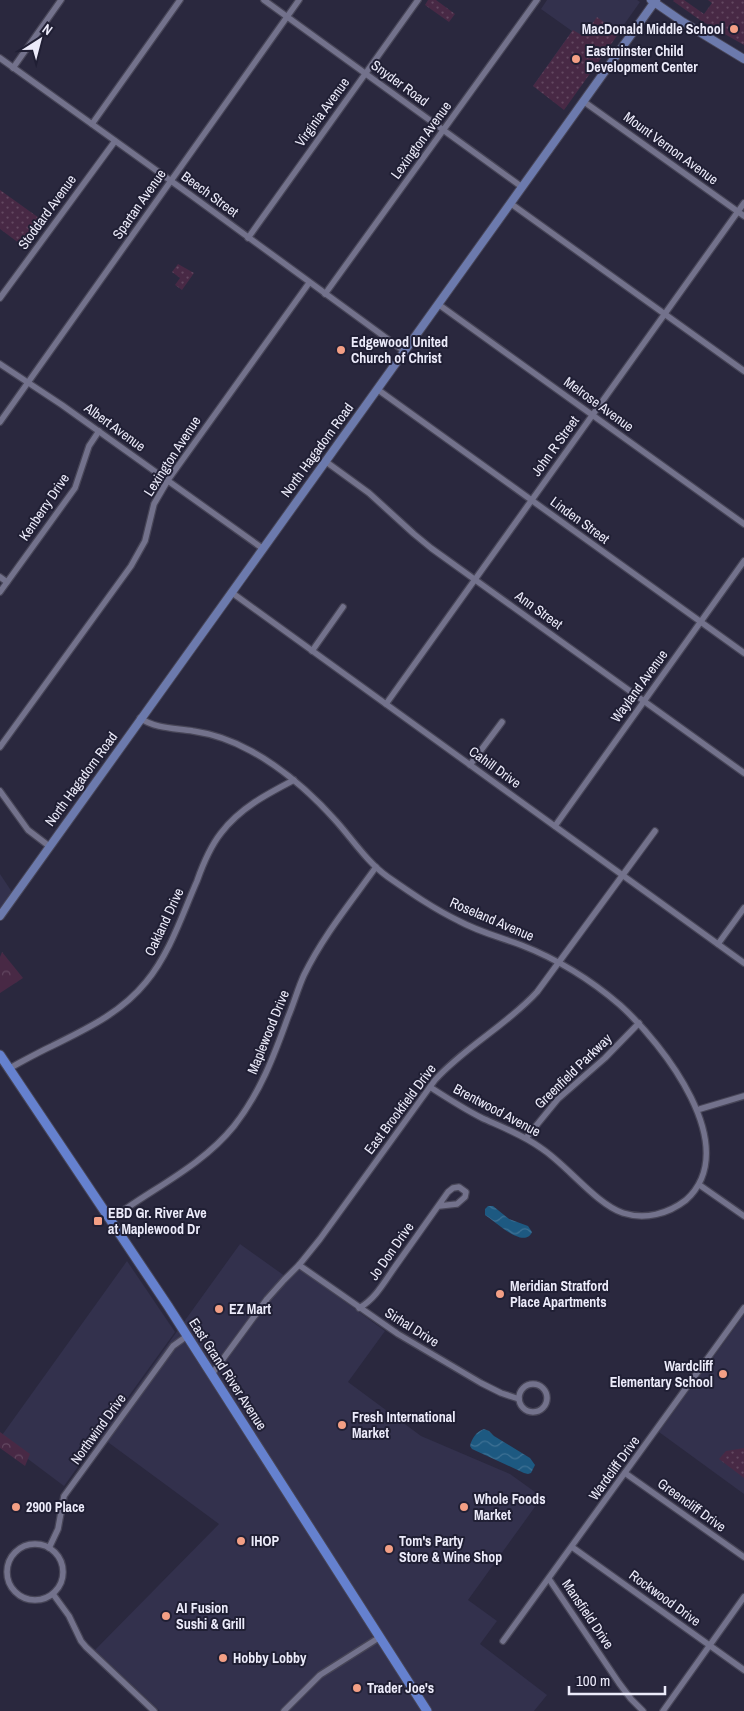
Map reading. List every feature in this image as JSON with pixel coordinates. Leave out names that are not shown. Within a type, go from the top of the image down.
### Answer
[{"type":"main road","name":"East Grand River Avenue","points":[[0,1056],[212,1374],[427,1711]]},
{"type":"street","points":[[13,68],[61,0]]},
{"type":"street","points":[[92,124],[180,0]]},
{"type":"street","name":"Snyder Road","points":[[264,0],[522,187]]},
{"type":"street","name":"Spartan Avenue","points":[[0,422],[299,0]]},
{"type":"street","name":"Virginia Avenue","points":[[248,238],[418,0]]},
{"type":"street","name":"Lexington Avenue","points":[[326,294],[537,0]]},
{"type":"street","points":[[654,1],[744,59]]},
{"type":"street","name":"North Hagadorn Road","points":[[0,916],[654,1]]},
{"type":"street","name":"Beech Street","points":[[0,58],[404,351]]},
{"type":"street","name":"Mount Vernon Avenue","points":[[583,101],[744,216]]},
{"type":"street","name":"Stoddard Avenue","points":[[0,298],[115,141]]},
{"type":"street","points":[[510,203],[744,371]]},
{"type":"street","name":"John R Street","points":[[386,704],[744,203]]},
{"type":"street","name":"Lexington Avenue","points":[[0,747],[140,553],[145,541],[154,504],[168,480],[309,283]]},
{"type":"street","name":"Melrose Avenue","points":[[438,304],[744,524]]},
{"type":"street","name":"Albert Avenue","points":[[0,364],[99,431],[262,548]]},
{"type":"street","name":"Linden Street","points":[[377,389],[744,653]]},
{"type":"street","name":"Kenberry Drive","points":[[0,592],[75,488],[89,446],[99,431]]},
{"type":"street","name":"Ann Street","points":[[325,461],[369,493],[414,534],[744,773]]},
{"type":"street","name":"Wayland Avenue","points":[[554,826],[744,561]]},
{"type":"street","points":[[0,577],[7,582]]},
{"type":"street","name":"Cahill Drive","points":[[231,592],[744,963]]},
{"type":"street","points":[[312,651],[343,607]]},
{"type":"street","name":"Roseland Avenue","points":[[140,718],[148,724],[160,727],[195,731],[225,739],[253,752],[294,780],[321,804],[376,868],[386,876],[460,922],[521,945],[560,963],[590,982],[618,1004],[639,1023],[668,1058],[700,1109],[710,1138],[710,1155],[701,1186]]},
{"type":"street","points":[[470,765],[502,722]]},
{"type":"street","name":"Oakland Drive","points":[[8,1069],[94,1025],[119,1009],[135,994],[154,971],[168,948],[209,853],[221,833],[250,805],[294,780]]},
{"type":"street","points":[[0,791],[28,830],[49,846]]},
{"type":"street","name":"East Brookfield Drive","points":[[212,1374],[264,1303],[320,1240],[430,1087],[458,1057],[524,1007],[538,992],[655,832]]},
{"type":"street","name":"Maplewood Drive","points":[[110,1220],[202,1156],[218,1143],[233,1126],[259,1089],[269,1068],[303,977],[312,960],[325,938],[376,868]]},
{"type":"street","points":[[718,944],[744,908]]},
{"type":"street","name":"Greenfield Parkway","points":[[526,1138],[558,1099],[605,1058],[639,1023]]},
{"type":"street","name":"Brentwood Avenue","points":[[430,1087],[458,1105],[526,1138],[556,1159],[610,1207],[624,1213],[639,1216],[669,1211],[692,1196],[701,1186]]},
{"type":"street","points":[[700,1109],[744,1096]]},
{"type":"street","points":[[701,1186],[744,1216]]},
{"type":"street","name":"Jo Don Drive","points":[[359,1308],[377,1293],[439,1206],[453,1188],[459,1187],[466,1192],[465,1198],[460,1203],[439,1206]]},
{"type":"street","name":"Sirhal Drive","points":[[299,1265],[398,1334],[481,1382],[519,1399],[523,1407],[531,1412],[540,1410],[547,1399],[545,1390],[538,1384],[524,1386],[519,1394],[519,1399]]},
{"type":"street","name":"Wardcliff Drive","points":[[503,1641],[744,1308]]},
{"type":"street","name":"Northwind Drive","points":[[49,1548],[58,1529],[64,1496],[173,1346],[187,1336]]},
{"type":"street","name":"Greencliff Drive","points":[[626,1473],[744,1558]]},
{"type":"street","points":[[35,1544],[49,1548],[59,1558],[63,1567],[63,1577],[60,1586],[53,1594],[46,1598],[28,1600],[13,1590],[8,1582],[6,1573],[11,1556],[17,1550],[25,1545],[35,1544]]},
{"type":"street","name":"Rockwood Drive","points":[[572,1547],[744,1670]]},
{"type":"street","name":"Mansfield Drive","points":[[549,1579],[619,1683],[642,1711]]},
{"type":"street","points":[[53,1594],[69,1616],[86,1647],[154,1711]]},
{"type":"street","points":[[663,1711],[744,1597]]},
{"type":"street","points":[[284,1711],[320,1675],[380,1637]]},
{"type":"shaded area","name":"Eastminster Child Development Center","points":[[547,0],[637,0],[640,2],[564,109],[533,86],[572,31],[541,9]]},
{"type":"shaded area","points":[[0,874],[14,895],[0,914]]},
{"type":"shaded area","points":[[240,1244],[289,1279],[300,1269],[385,1331],[348,1382],[421,1436],[510,1474],[542,1497],[468,1600],[497,1621],[480,1644],[547,1695],[534,1711],[160,1711],[95,1650],[219,1524],[101,1437]]},
{"type":"shaded area","points":[[127,1261],[175,1332],[64,1486],[0,1438]]},
{"type":"shaded area","name":"Wardcliff Elementary School","points":[[744,1315],[744,1494],[659,1432]]},
{"type":"green space","points":[[428,0],[436,0],[455,14],[449,22],[425,5]]},
{"type":"green space","name":"MacDonald Middle School","points":[[674,0],[684,0],[704,14],[712,3],[708,0],[744,0],[744,45],[700,20]]},
{"type":"green space","points":[[597,17],[619,33],[564,110],[533,86],[573,30],[583,36]]},
{"type":"green space","points":[[0,190],[46,223],[27,249],[0,229]]},
{"type":"green space","points":[[178,264],[194,273],[182,290],[175,285],[180,278],[172,272]]},
{"type":"green space","points":[[2,952],[23,978],[0,993],[0,957]]},
{"type":"green space","points":[[0,1432],[30,1454],[25,1466],[0,1448]]},
{"type":"green space","points":[[744,1448],[744,1478],[719,1459],[726,1451]]},
{"type":"water","points":[[488,1206],[493,1206],[509,1219],[528,1226],[532,1232],[528,1237],[523,1238],[509,1232],[485,1215],[485,1209]]},
{"type":"water","points":[[484,1429],[530,1458],[535,1465],[531,1473],[524,1473],[472,1449],[470,1446],[473,1438]]},
{"type":"place","name":"MacDonald Middle School","points":[[734,29]]},
{"type":"place","name":"Eastminster Child Development Center","points":[[576,59]]},
{"type":"place","name":"Edgewood United Church of Christ","points":[[341,350]]},
{"type":"place","name":"EBD Gr. River Ave at Maplewood Dr","points":[[98,1221]]},
{"type":"place","name":"Meridian Stratford Place Apartments","points":[[500,1294]]},
{"type":"place","name":"EZ Mart","points":[[219,1309]]},
{"type":"place","name":"Wardcliff Elementary School","points":[[723,1374]]},
{"type":"place","name":"Fresh International Market","points":[[342,1425]]},
{"type":"place","name":"2900 Place","points":[[16,1507]]},
{"type":"place","name":"Whole Foods Market","points":[[464,1507]]},
{"type":"place","name":"IHOP","points":[[241,1541]]},
{"type":"place","name":"Tom's Party Store & Wine Shop","points":[[389,1549]]},
{"type":"place","name":"AI Fusion Sushi & Grill","points":[[166,1616]]},
{"type":"place","name":"Hobby Lobby","points":[[223,1658]]},
{"type":"place","name":"Trader Joe's","points":[[357,1688]]}]
